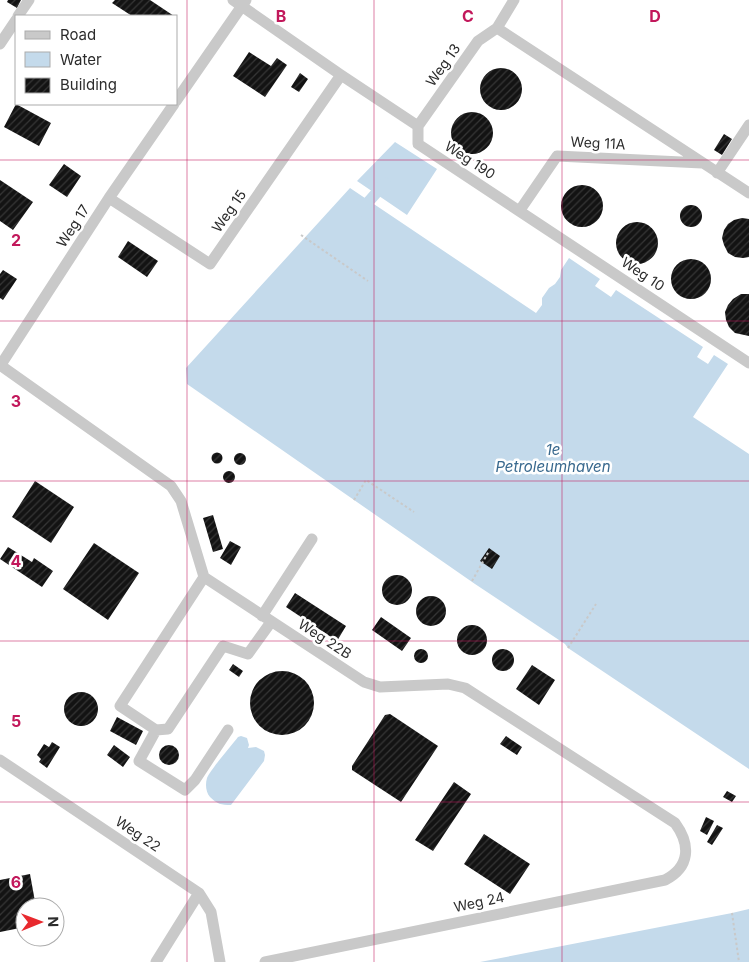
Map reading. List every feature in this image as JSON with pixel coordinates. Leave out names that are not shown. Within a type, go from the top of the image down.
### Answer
[{"type":"lane","points":[[19,15],[29,0]]},
{"type":"lane","name":"Weg 13","points":[[418,126],[478,41],[496,28],[514,0]]},
{"type":"lane","points":[[240,2],[341,75],[418,126]]},
{"type":"lane","name":"Weg 17","points":[[178,97],[240,2]]},
{"type":"lane","points":[[0,44],[15,22]]},
{"type":"lane","points":[[496,28],[749,193]]},
{"type":"lane","name":"Weg 15","points":[[109,198],[210,264],[341,75]]},
{"type":"lane","name":"Weg 17","points":[[0,366],[109,198],[173,105]]},
{"type":"lane","points":[[717,173],[749,125]]},
{"type":"lane","name":"Weg 190","points":[[418,126],[418,144],[520,210]]},
{"type":"lane","name":"Weg 11A","points":[[520,210],[557,156],[703,163]]},
{"type":"lane","name":"Weg 10","points":[[520,210],[749,363]]},
{"type":"lane","points":[[0,366],[171,486],[181,501],[204,577],[120,706],[156,730],[168,729],[223,646],[248,654],[312,539]]},
{"type":"lane","name":"Weg 22B","points":[[204,577],[364,682],[380,687],[448,684],[465,688],[675,823],[682,832],[686,853]]},
{"type":"lane","points":[[156,730],[139,760],[184,790],[195,780],[228,730]]},
{"type":"lane","name":"Weg 22","points":[[0,760],[199,893],[211,912],[220,962]]},
{"type":"lane","name":"Weg 24","points":[[265,962],[665,880],[679,871],[686,853]]},
{"type":"lane","points":[[156,962],[199,893]]},
{"type":"path","points":[[301,235],[368,281]]},
{"type":"path","points":[[354,500],[366,480],[414,512]]},
{"type":"path","points":[[472,581],[489,551]]},
{"type":"path","points":[[568,648],[596,604]]},
{"type":"path","points":[[732,913],[739,962]]},
{"type":"water","points":[[395,142],[437,169],[407,215],[357,181]]},
{"type":"water","name":"1e Petroleumhaven","points":[[350,188],[536,313],[542,305],[542,298],[560,277],[561,270],[569,258],[600,279],[595,286],[611,297],[616,290],[703,347],[697,357],[708,364],[714,355],[728,364],[693,417],[749,454],[749,769],[568,648],[565,644],[475,584],[187,384],[186,368]]},
{"type":"water","points":[[238,737],[247,738],[248,748],[256,747],[264,751],[264,761],[231,805],[219,804],[208,793],[206,786],[207,778]]},
{"type":"water","points":[[749,909],[749,962],[480,962],[732,913]]},
{"type":"building","points":[[8,0],[21,0],[17,8],[7,2]]},
{"type":"building","points":[[115,0],[150,0],[172,15],[130,15],[112,3]]},
{"type":"building","points":[[249,52],[271,66],[277,58],[287,65],[265,97],[233,76]]},
{"type":"building","points":[[501,68],[516,74],[522,89],[516,104],[501,110],[486,104],[480,89],[486,74]]},
{"type":"building","points":[[300,73],[308,79],[299,92],[291,87]]},
{"type":"building","points":[[15,105],[51,123],[39,146],[4,127]]},
{"type":"building","points":[[476,112],[484,115],[490,121],[493,133],[490,145],[484,151],[468,154],[460,151],[454,145],[451,129],[454,121],[460,115]]},
{"type":"building","points":[[724,134],[732,139],[722,155],[714,150]]},
{"type":"building","points":[[64,164],[81,176],[67,197],[49,185]]},
{"type":"building","points":[[0,180],[33,202],[13,230],[0,221]]},
{"type":"building","points":[[586,185],[594,188],[600,194],[603,206],[600,218],[594,224],[578,227],[570,224],[564,218],[561,202],[564,194],[570,188]]},
{"type":"building","points":[[691,205],[699,208],[702,216],[699,224],[691,227],[683,224],[680,216],[683,208]]},
{"type":"building","points":[[742,218],[749,219],[749,257],[743,258],[735,257],[728,253],[722,238],[728,224]]},
{"type":"building","points":[[641,222],[649,225],[655,231],[658,243],[655,255],[649,261],[633,264],[625,261],[619,255],[616,239],[619,231],[625,225]]},
{"type":"building","points":[[128,241],[158,261],[147,277],[118,257]]},
{"type":"building","points":[[687,259],[695,259],[702,262],[708,268],[711,279],[708,290],[702,296],[695,299],[687,299],[680,296],[674,290],[671,283],[671,275],[674,268],[680,262]]},
{"type":"building","points":[[3,270],[17,279],[3,300],[0,298],[0,274]]},
{"type":"building","points":[[741,294],[749,294],[749,336],[735,333],[729,327],[726,320],[725,312],[728,305]]},
{"type":"building","points":[[217,452],[223,458],[217,464],[211,458]]},
{"type":"building","points":[[238,453],[242,453],[246,459],[242,465],[238,465],[234,461],[234,457]]},
{"type":"building","points":[[227,471],[231,471],[235,477],[231,483],[227,483],[223,479],[223,475]]},
{"type":"building","points":[[35,481],[74,507],[51,543],[12,517]]},
{"type":"building","points":[[213,515],[223,549],[213,552],[203,518]]},
{"type":"building","points":[[230,541],[241,547],[231,565],[220,558]]},
{"type":"building","points":[[94,543],[139,573],[108,620],[63,589]]},
{"type":"building","points":[[8,547],[32,562],[34,558],[53,571],[42,587],[0,559]]},
{"type":"building","points":[[489,548],[500,556],[492,569],[480,561]]},
{"type":"building","points":[[397,575],[408,579],[412,590],[408,601],[397,605],[386,601],[382,590],[386,579]]},
{"type":"building","points":[[295,593],[346,626],[337,641],[286,607]]},
{"type":"building","points":[[431,596],[442,600],[446,611],[442,622],[431,626],[420,622],[416,611],[420,600]]},
{"type":"building","points":[[381,617],[411,638],[402,651],[372,630]]},
{"type":"building","points":[[472,625],[478,626],[486,634],[486,646],[478,654],[472,655],[466,654],[458,646],[457,640],[458,634],[466,626]]},
{"type":"building","points":[[421,649],[426,651],[428,656],[426,661],[421,663],[416,661],[414,656],[416,651]]},
{"type":"building","points":[[503,649],[511,652],[514,660],[511,668],[503,671],[495,668],[492,660],[495,652]]},
{"type":"building","points":[[233,664],[243,671],[239,677],[229,670]]},
{"type":"building","points":[[532,665],[555,680],[539,705],[516,689]]},
{"type":"building","points":[[282,671],[300,677],[308,685],[314,703],[308,721],[300,729],[282,735],[264,729],[256,721],[250,703],[256,685],[264,677]]},
{"type":"building","points":[[81,692],[88,693],[93,697],[97,702],[97,716],[93,721],[88,725],[81,726],[74,725],[69,721],[65,716],[64,709],[65,702],[69,697],[74,693]]},
{"type":"building","points":[[390,714],[438,746],[401,802],[352,770],[352,766],[385,715]]},
{"type":"building","points":[[117,717],[143,731],[136,745],[110,731]]},
{"type":"building","points":[[506,736],[522,747],[517,755],[500,744]]},
{"type":"building","points":[[52,742],[60,747],[47,768],[39,762],[41,759],[37,755],[44,744],[49,747]]},
{"type":"building","points":[[114,745],[130,757],[123,767],[107,755]]},
{"type":"building","points":[[169,745],[176,748],[179,755],[176,762],[169,765],[162,762],[159,755],[162,748]]},
{"type":"building","points":[[454,782],[471,794],[433,851],[415,840]]},
{"type":"building","points":[[727,791],[736,796],[732,802],[723,797]]},
{"type":"building","points":[[706,817],[714,821],[707,835],[700,831]]},
{"type":"building","points":[[717,825],[723,828],[712,845],[707,842]]},
{"type":"building","points":[[484,834],[530,864],[510,894],[464,864]]},
{"type":"building","points":[[30,874],[34,897],[15,897],[15,929],[0,932],[0,880]]},
{"type":"waterway","points":[[366,214],[363,208],[385,183]]}]
